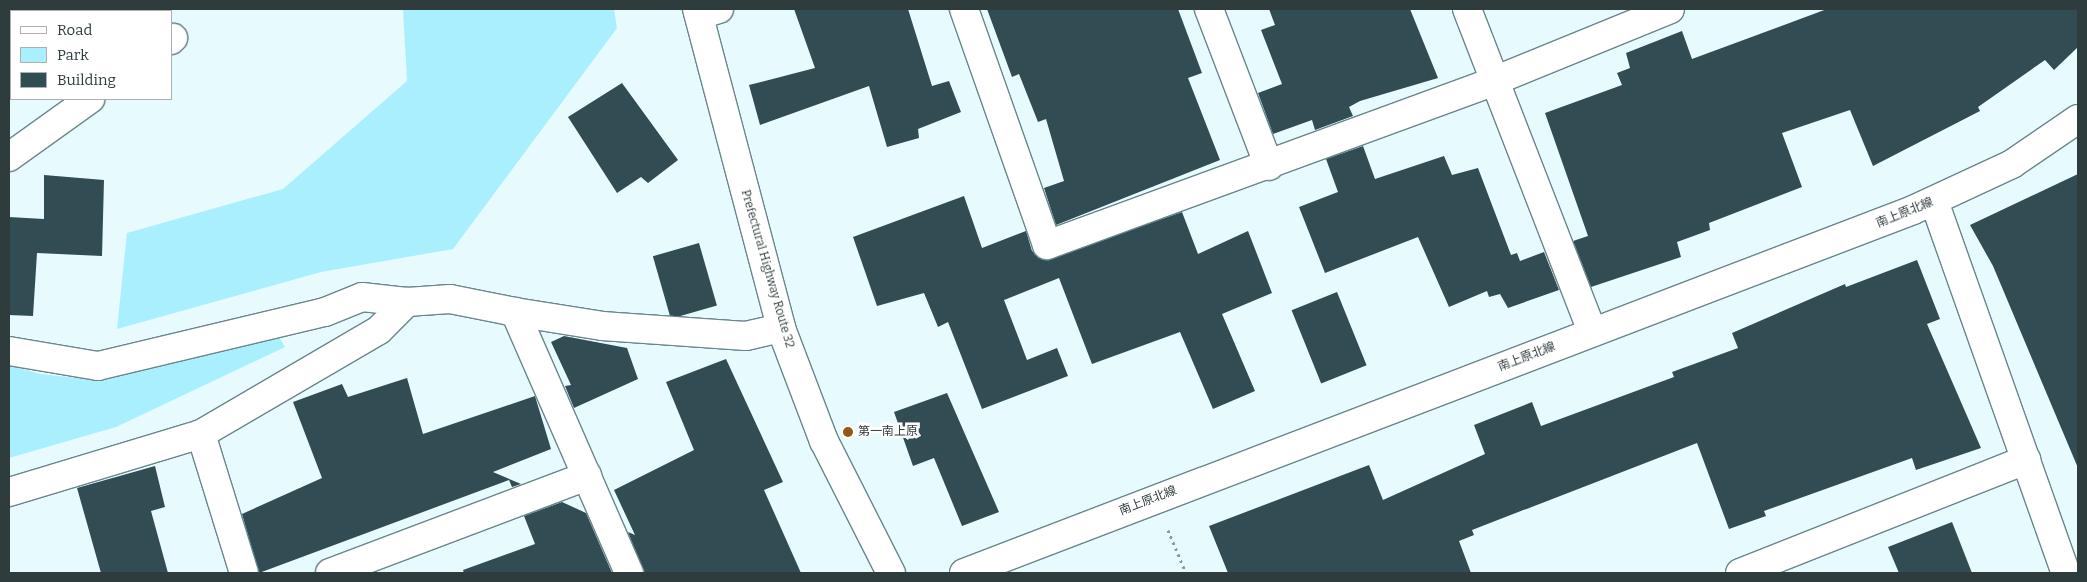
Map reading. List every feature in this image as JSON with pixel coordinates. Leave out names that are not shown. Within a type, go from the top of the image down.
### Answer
[{"type":"street","points":[[964,9],[1046,245],[1269,166],[1494,81],[1670,9]]},
{"type":"street","points":[[1210,9],[1269,166]]},
{"type":"street","points":[[1467,9],[1592,332]]},
{"type":"street","name":"Prefectural Highway Route 32","points":[[705,11],[781,328],[824,441],[891,573]]},
{"type":"street","points":[[9,157],[89,100]]},
{"type":"street","name":"南上原北線","points":[[964,573],[1155,498],[1934,201],[2012,164],[2078,119]]},
{"type":"street","points":[[1934,201],[2066,573]]},
{"type":"street","points":[[9,350],[98,366],[325,312],[362,297],[407,302],[450,299],[602,326],[746,336],[781,328]]},
{"type":"street","points":[[9,492],[202,434],[379,330],[407,302]]},
{"type":"street","points":[[515,312],[629,573]]},
{"type":"street","points":[[202,434],[244,573]]},
{"type":"street","points":[[1740,573],[2026,460]]},
{"type":"street","points":[[330,573],[587,476]]},
{"type":"path","points":[[1155,498],[1186,573]]},
{"type":"green space","points":[[403,9],[614,9],[617,28],[453,249],[321,272],[117,329],[127,233],[283,189],[407,81]]},
{"type":"green space","points":[[278,335],[285,347],[116,427],[9,458],[9,365],[40,374],[96,380]]},
{"type":"building","points":[[794,9],[908,9],[932,86],[949,81],[961,112],[918,129],[919,138],[887,147],[869,86],[760,125],[749,85],[815,68]]},
{"type":"building","points":[[987,9],[1178,9],[1202,73],[1188,78],[1220,160],[1056,225],[1044,188],[1064,181],[1046,119],[1038,122],[1019,74],[1012,77]]},
{"type":"building","points":[[1269,9],[1410,9],[1438,78],[1360,101],[1349,107],[1353,116],[1315,130],[1312,120],[1273,134],[1258,93],[1282,84],[1261,30],[1275,25]]},
{"type":"building","points":[[1827,9],[2078,9],[2078,47],[2054,70],[2045,60],[1978,107],[1980,111],[1873,166],[1850,110],[1782,133],[1802,187],[1709,223],[1710,230],[1677,242],[1681,257],[1591,287],[1573,241],[1588,236],[1545,113],[1622,85],[1617,73],[1630,68],[1626,53],[1682,31],[1692,59]]},
{"type":"building","points":[[622,83],[678,160],[648,183],[641,177],[617,193],[568,117]]},
{"type":"building","points":[[1363,146],[1375,179],[1444,156],[1452,175],[1478,168],[1511,255],[1517,253],[1520,261],[1544,252],[1559,290],[1508,308],[1500,294],[1489,297],[1487,291],[1449,307],[1418,237],[1325,273],[1299,207],[1338,192],[1326,159]]},
{"type":"building","points":[[2078,174],[2078,468],[1993,266],[1970,225]]},
{"type":"building","points":[[44,175],[104,180],[102,256],[37,253],[33,316],[9,315],[9,217],[44,219]]},
{"type":"building","points":[[964,196],[982,248],[1026,231],[1032,251],[1045,260],[1182,212],[1198,254],[1248,231],[1272,293],[1222,314],[1255,391],[1213,409],[1180,332],[1092,364],[1059,278],[1004,300],[1027,360],[1057,348],[1068,376],[982,409],[948,322],[938,327],[924,293],[877,306],[853,237]]},
{"type":"building","points":[[699,243],[717,305],[671,319],[653,256]]},
{"type":"building","points":[[1917,260],[1940,319],[1927,324],[1981,448],[1916,470],[1912,458],[1764,511],[1766,516],[1729,529],[1697,443],[1472,530],[1474,535],[1459,541],[1471,573],[1228,573],[1209,526],[1369,465],[1383,500],[1485,454],[1474,425],[1532,402],[1541,426],[1674,377],[1672,372],[1738,348],[1732,333],[1845,284],[1846,287]]},
{"type":"building","points":[[1337,292],[1367,365],[1321,384],[1292,310]]},
{"type":"building","points":[[564,336],[627,348],[638,379],[574,408],[565,386],[571,385],[551,342]]},
{"type":"building","points":[[726,359],[783,482],[764,490],[801,573],[644,573],[628,532],[635,535],[614,490],[694,450],[666,382]]},
{"type":"building","points":[[407,378],[423,434],[535,396],[551,449],[493,472],[521,484],[512,487],[509,480],[259,573],[242,514],[322,478],[293,402],[342,384],[348,397]]},
{"type":"building","points":[[947,393],[999,512],[962,526],[934,458],[913,466],[894,412]]},
{"type":"building","points":[[155,466],[165,507],[151,511],[168,573],[101,573],[77,488]]},
{"type":"building","points":[[562,502],[586,513],[612,573],[464,573],[463,570],[535,544],[524,516]]},
{"type":"building","points":[[1952,522],[1972,573],[1899,573],[1888,547]]},
{"type":"place","name":"第一南上原","points":[[848,432]]}]
